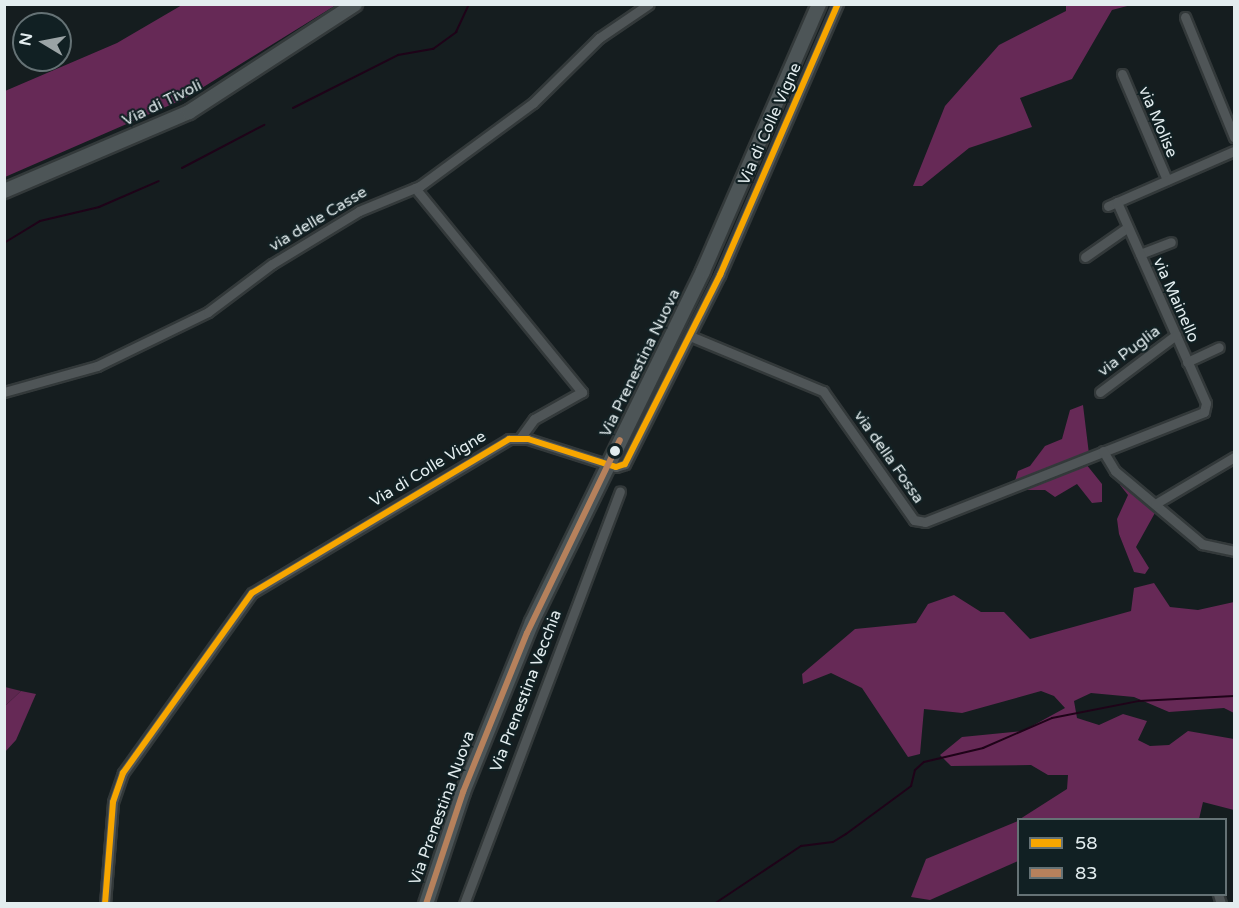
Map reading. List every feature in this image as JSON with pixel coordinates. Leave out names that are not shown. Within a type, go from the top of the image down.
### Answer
[{"type":"main road","name":"Via di Tivoli","points":[[4,191],[189,112],[355,4]]},
{"type":"main road","name":"Via Prenestina Nuova","points":[[426,903],[458,805],[523,643],[703,271],[819,4]]},
{"type":"street","name":"via delle Casse","points":[[4,392],[90,369],[208,312],[272,264],[359,211],[415,188],[533,103],[604,35],[649,4]]},
{"type":"street","name":"Via di Colle Vigne","points":[[608,464],[625,464],[690,336],[838,4]]},
{"type":"street","points":[[1185,17],[1234,137]]},
{"type":"street","name":"via Molise","points":[[1122,74],[1167,180]]},
{"type":"street","name":"via Mainello","points":[[1204,411],[1176,335],[1128,227],[1112,204],[1234,151]]},
{"type":"street","points":[[415,188],[582,392],[534,419],[520,438],[608,464]]},
{"type":"street","points":[[1085,257],[1128,227]]},
{"type":"street","points":[[1140,254],[1171,242]]},
{"type":"street","name":"via Puglia","points":[[1100,392],[1176,335]]},
{"type":"street","name":"via della Fossa","points":[[690,336],[823,391],[919,523],[1204,411]]},
{"type":"street","points":[[1187,362],[1219,347]]},
{"type":"street","name":"Via di Colle Vigne","points":[[105,903],[113,802],[121,777],[243,602],[492,448],[520,438]]},
{"type":"street","points":[[1103,451],[1114,471],[1202,544],[1234,551]]},
{"type":"street","points":[[1155,504],[1234,457]]},
{"type":"street","name":"Via Prenestina Vecchia","points":[[464,903],[620,492]]},
{"type":"shaded area","points":[[182,5],[336,5],[184,99],[5,177],[5,91],[49,72],[72,72],[72,62],[117,43]]},
{"type":"shaded area","points":[[1066,5],[1131,5],[1112,10],[1072,79],[1020,98],[1032,127],[969,148],[922,186],[913,186],[945,106],[999,45],[1066,11]]},
{"type":"shaded area","points":[[1083,405],[1089,454],[1014,484],[1018,471],[1030,466],[1045,446],[1062,439],[1070,410]]},
{"type":"shaded area","points":[[1086,464],[1102,484],[1102,502],[1092,503],[1077,484],[1055,497],[1045,490],[1017,490]]},
{"type":"shaded area","points":[[1124,483],[1156,511],[1136,547],[1149,568],[1145,574],[1134,572],[1119,534],[1117,519],[1128,495],[1120,485]]},
{"type":"shaded area","points":[[1154,583],[1170,607],[1198,610],[1234,602],[1234,713],[1224,708],[1169,712],[1134,697],[1091,693],[1074,701],[1077,718],[1099,725],[1123,714],[1147,721],[1138,740],[1150,746],[1169,745],[1188,731],[1234,739],[1234,810],[1203,802],[1199,818],[1022,818],[1067,789],[1068,775],[1048,775],[1031,765],[951,766],[940,755],[962,737],[1023,731],[1065,708],[1054,696],[1041,691],[962,713],[924,709],[920,754],[908,757],[862,688],[831,673],[803,684],[802,674],[855,629],[916,623],[928,604],[954,595],[981,612],[1004,612],[1030,639],[1131,611],[1134,588]]},
{"type":"shaded area","points":[[5,687],[21,691],[5,706]]},
{"type":"shaded area","points":[[21,691],[36,694],[16,740],[5,752],[5,706]]},
{"type":"shaded area","points":[[1017,821],[1017,861],[930,900],[911,897],[926,859]]},
{"type":"waterway","points":[[293,108],[398,55],[433,49],[456,32],[469,4]]},
{"type":"waterway","points":[[182,168],[264,125]]},
{"type":"waterway","points":[[4,243],[40,221],[99,207],[159,181]]},
{"type":"waterway","points":[[714,904],[801,846],[833,842],[846,834],[911,786],[915,770],[924,762],[983,748],[1052,718],[1139,701],[1234,696]]},
{"type":"transit line","name":"58","points":[[105,904],[113,802],[123,773],[252,593],[509,439],[528,439],[616,467],[625,464],[720,275],[838,4]]},
{"type":"transit line","name":"83","points":[[426,904],[463,792],[527,633],[620,440]]}]
